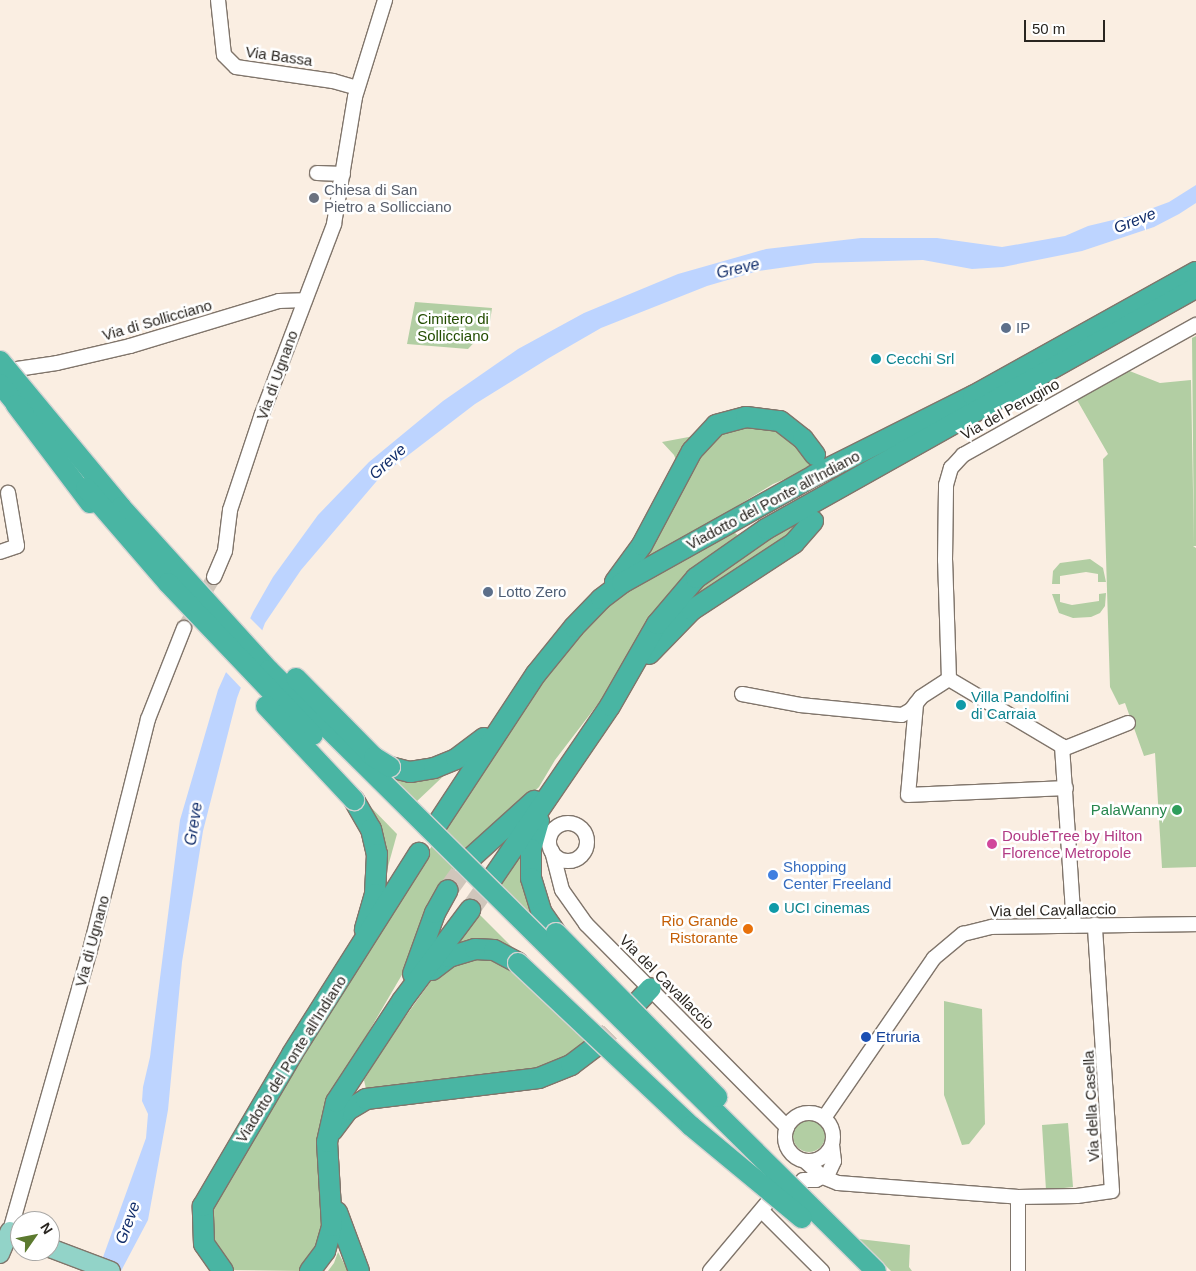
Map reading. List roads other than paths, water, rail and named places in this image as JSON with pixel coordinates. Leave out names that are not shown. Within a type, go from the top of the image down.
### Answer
[{"type":"highway","name":"Viadotto del Ponte all'Indiano","points":[[436,826],[501,723],[536,674],[601,599],[646,569],[815,476],[973,396],[1196,272]]},
{"type":"highway","name":"Viadotto del Ponte all'Indiano","points":[[472,857],[533,803],[670,605],[696,578],[766,529],[1196,288]]},
{"type":"highway","points":[[9,379],[209,590],[374,757],[390,768],[422,772],[456,759],[501,723]]},
{"type":"highway","points":[[9,379],[135,563],[354,800],[371,829],[378,869],[375,894],[358,953]]},
{"type":"highway","points":[[9,379],[168,583],[268,690],[857,1271]]},
{"type":"highway","points":[[9,379],[177,570],[281,683],[876,1271]]},
{"type":"highway","points":[[601,599],[642,545],[692,451],[716,425],[746,417],[780,421],[803,439],[815,455]]},
{"type":"highway","points":[[610,706],[655,646],[684,617],[794,543],[813,521]]},
{"type":"highway","name":"Viadotto del Ponte all'Indiano","points":[[492,879],[610,706],[647,638]]},
{"type":"highway","points":[[572,763],[538,824],[530,856],[531,878],[538,904],[556,932],[755,1137],[837,1233]]},
{"type":"highway","name":"Viadotto del Ponte all'Indiano","points":[[223,1271],[204,1244],[203,1206],[292,1054],[358,953],[419,853]]},
{"type":"highway","points":[[402,1001],[435,913],[448,890]]},
{"type":"highway","points":[[310,1271],[319,1262],[330,1239],[332,1192],[327,1142],[336,1102],[402,1001],[470,910]]},
{"type":"highway","points":[[402,1001],[442,962],[460,952],[494,950],[518,963],[678,1114],[802,1218]]},
{"type":"highway","points":[[635,1005],[651,988]]},
{"type":"highway","points":[[327,1142],[339,1118],[366,1099],[539,1078],[571,1065],[596,1046]]},
{"type":"highway","points":[[332,1192],[342,1231],[359,1271]]},
{"type":"main road","name":"Via di Ugnano","points":[[0,1254],[10,1232]]},
{"type":"main road","points":[[60,1252],[111,1271]]},
{"type":"street","name":"Via Bassa","points":[[218,0],[224,55],[236,67],[333,80],[358,88]]},
{"type":"street","name":"Via di Ugnano","points":[[214,577],[223,556],[230,510],[304,300],[334,224],[358,88],[385,0]]},
{"type":"street","points":[[317,172],[343,174]]},
{"type":"street","name":"Via di Sollicciano","points":[[9,379],[57,363],[130,346],[279,301],[304,300]]},
{"type":"street","name":"Via del Perugino","points":[[948,679],[945,560],[946,485],[951,468],[963,455],[1196,325]]},
{"type":"street","points":[[0,552],[17,546],[8,493]]},
{"type":"street","name":"Via di Ugnano","points":[[16,1211],[85,968],[147,725],[184,628]]},
{"type":"street","points":[[742,694],[821,708],[902,714],[916,704],[921,696],[948,679],[1057,741],[1063,749],[1074,926]]},
{"type":"street","points":[[916,704],[908,795],[1066,788]]},
{"type":"street","points":[[1063,749],[1128,723]]},
{"type":"street","name":"Via del Cavallaccio","points":[[559,873],[566,861],[578,858],[586,848],[586,836],[579,826],[567,823],[556,828],[550,839],[562,890],[577,914],[786,1127]]},
{"type":"street","points":[[552,851],[566,861]]},
{"type":"street","name":"Via del Cavallaccio","points":[[824,1118],[918,981],[948,944],[982,928],[1196,924]]},
{"type":"street","name":"Via della Casella","points":[[805,1161],[823,1177],[838,1183],[1018,1197],[1076,1196],[1112,1191],[1095,925]]},
{"type":"street","points":[[823,1177],[833,1164],[832,1130],[824,1118],[803,1113],[786,1127],[786,1144],[790,1160],[818,1160],[832,1145]]},
{"type":"street","name":"Via della Casella","points":[[803,1180],[823,1177]]},
{"type":"street","points":[[1018,1197],[1018,1271]]},
{"type":"street","points":[[710,1271],[764,1207],[822,1271]]},
{"type":"water","name":"Greve","points":[[1196,185],[1196,203],[1179,214],[1154,227],[1082,251],[1003,267],[972,269],[923,260],[815,263],[758,271],[707,286],[601,328],[549,358],[475,404],[381,476],[301,570],[265,623],[237,698],[203,831],[182,962],[168,1110],[148,1220],[121,1271],[98,1271],[146,1138],[148,1114],[142,1101],[143,1087],[150,1057],[180,820],[218,690],[253,612],[273,577],[318,515],[369,462],[443,401],[518,349],[584,313],[678,274],[766,249],[861,238],[937,238],[1002,247],[1020,244],[1065,236],[1088,226],[1134,215],[1169,202]]},
{"type":"tunnel","points":[[184,628],[214,577]]},
{"type":"tunnel","points":[[448,890],[472,857]]},
{"type":"tunnel","points":[[470,910],[492,879]]},
{"type":"tunnel","points":[[596,1046],[632,1008]]},
{"type":"place","name":"Chiesa di San Pietro a Sollicciano","points":[[314,198]]},
{"type":"place","name":"IP","points":[[1006,328]]},
{"type":"place","name":"Cecchi Srl","points":[[876,359]]},
{"type":"place","name":"Lotto Zero","points":[[488,592]]},
{"type":"place","name":"Villa Pandolfini di Carraia","points":[[961,705]]},
{"type":"place","name":"PalaWanny","points":[[1177,810]]},
{"type":"place","name":"DoubleTree by Hilton Florence Metropole","points":[[992,844]]},
{"type":"place","name":"Shopping Center Freeland","points":[[773,875]]},
{"type":"place","name":"UCI cinemas","points":[[774,908]]},
{"type":"place","name":"Rio Grande Ristorante","points":[[748,929]]},
{"type":"place","name":"Etruria","points":[[866,1037]]},
{"type":"park label","name":"Cimitero di Sollicciano","points":[[453,326]]}]
